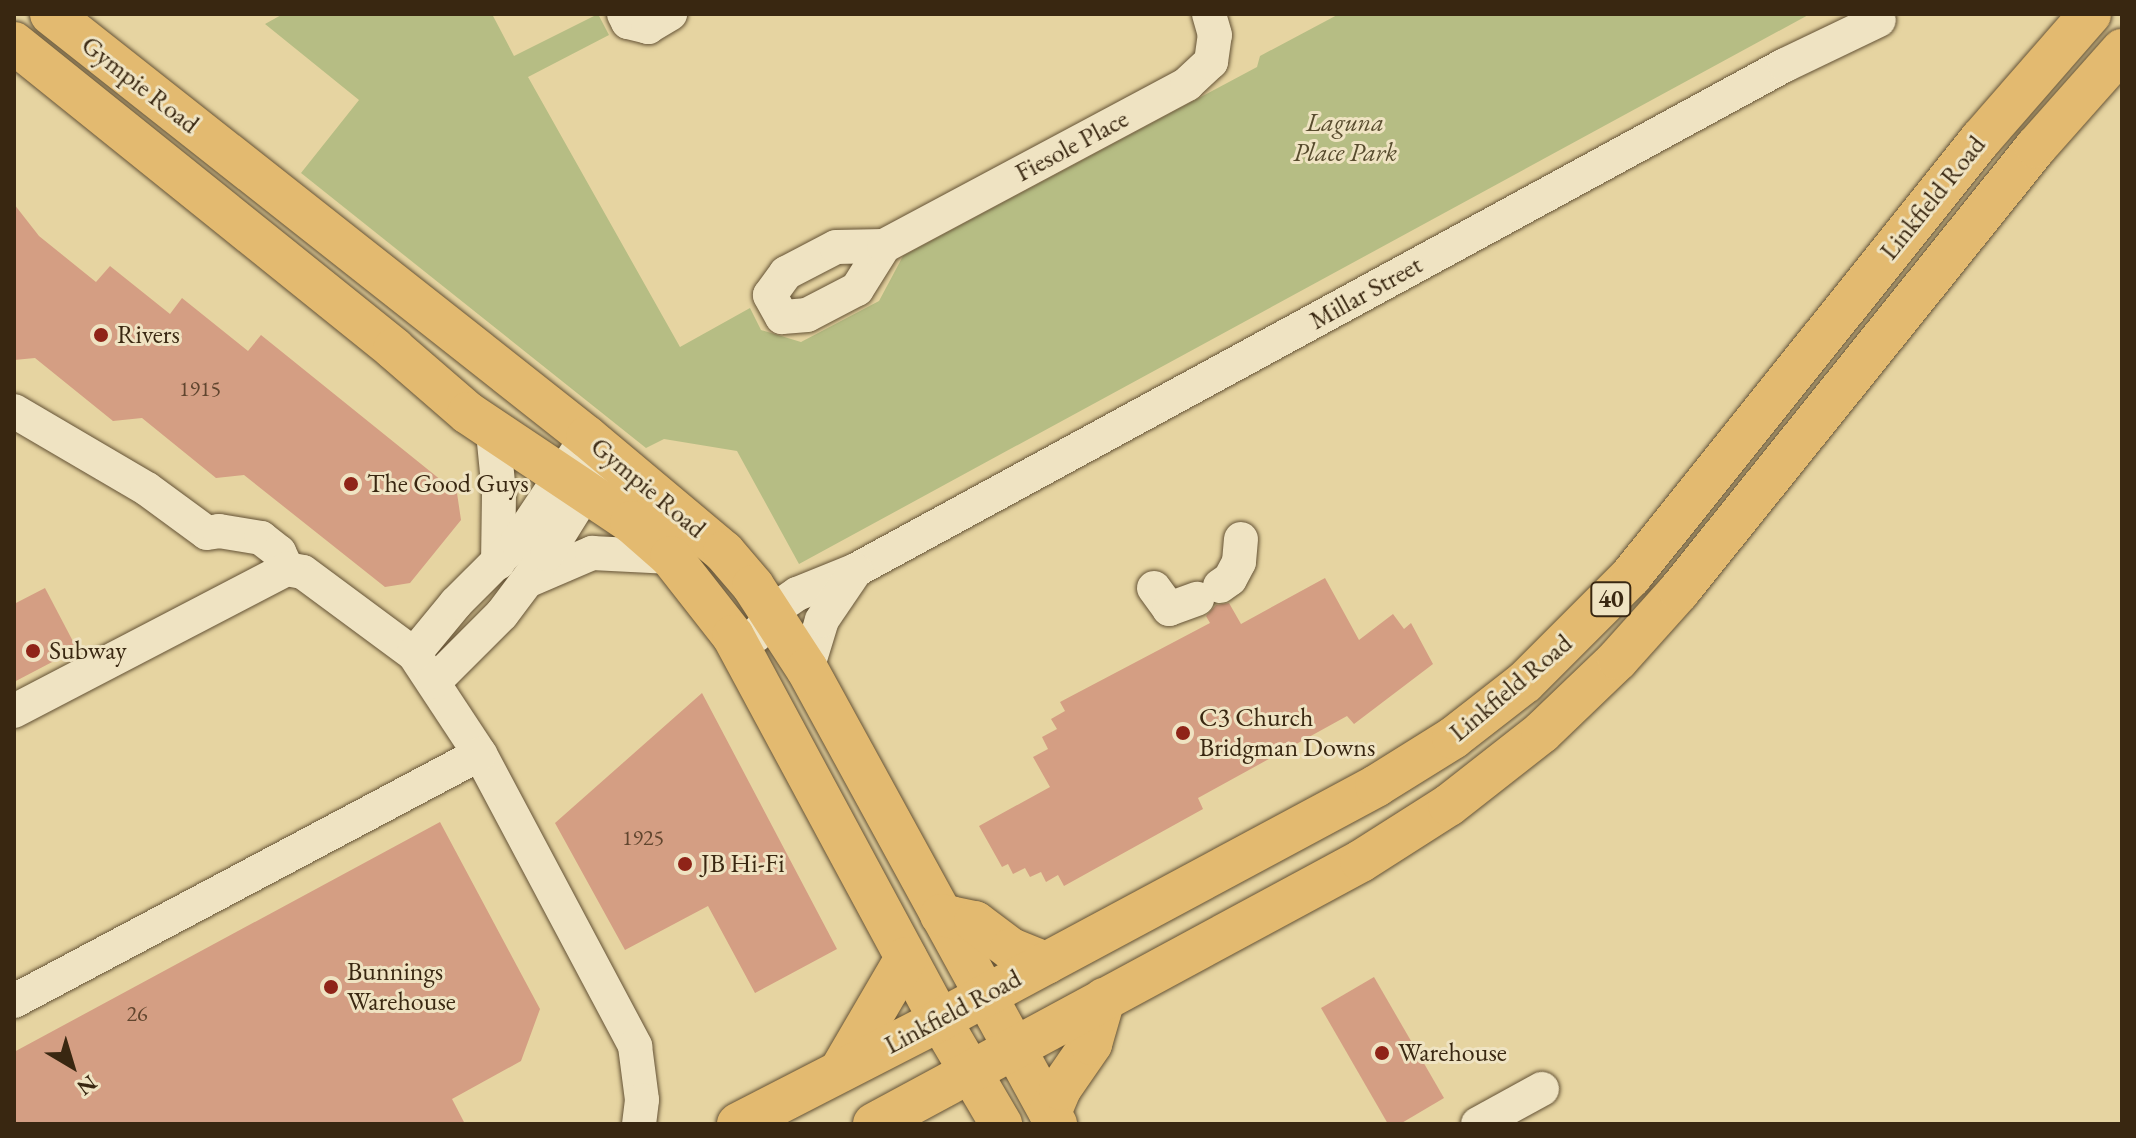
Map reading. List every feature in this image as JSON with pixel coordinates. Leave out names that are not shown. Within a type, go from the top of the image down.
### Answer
[{"type":"main road","name":"Gympie Road","points":[[51,14],[598,446],[724,552],[773,614],[807,669],[1053,1118]]},
{"type":"main road","name":"Linkfield Road","points":[[738,1124],[940,1020],[1412,765],[1488,712],[1552,658],[1631,576],[1981,139],[2090,14]]},
{"type":"main road","name":"Gympie Road","points":[[14,43],[493,432],[631,522],[671,557],[718,612],[747,661],[940,1020],[1001,1124]]},
{"type":"main road","name":"Linkfield Road","points":[[901,1119],[970,1070],[1402,837],[1508,760],[1584,694],[1679,591],[2036,147],[2122,50]]},
{"type":"main road","points":[[941,915],[975,922],[1011,949],[1046,963]]},
{"type":"main road","points":[[840,1071],[906,958]]},
{"type":"main road","points":[[1053,1118],[1060,1089],[1091,1044],[1104,999]]},
{"type":"street","points":[[624,14],[628,22],[648,27],[670,14]]},
{"type":"street","name":"Fiesole Place","points":[[884,246],[1187,84],[1211,62],[1215,35],[1209,14]]},
{"type":"street","name":"Millar Street","points":[[747,661],[756,635],[773,614],[797,594],[856,570],[1785,65],[1879,20]]},
{"type":"street","points":[[14,411],[147,489],[207,533],[219,531],[261,538],[279,552],[287,569]]},
{"type":"street","points":[[493,432],[512,572]]},
{"type":"street","points":[[434,682],[502,614],[512,572],[598,446]]},
{"type":"street","points":[[1154,588],[1169,609],[1208,593],[1230,579],[1239,562],[1241,539]]},
{"type":"street","points":[[414,654],[456,603],[512,572],[592,553],[671,557]]},
{"type":"street","points":[[14,711],[287,569],[303,572],[414,654],[480,754],[635,1046],[642,1100],[639,1124]]},
{"type":"street","name":"Millar Street","points":[[807,669],[822,620],[856,570]]},
{"type":"street","points":[[14,1001],[480,754]]},
{"type":"street","points":[[1478,1124],[1542,1089]]},
{"type":"green space","name":"Laguna Place Park","points":[[283,14],[492,14],[514,56],[598,14],[609,35],[528,77],[680,347],[750,308],[761,330],[801,342],[879,301],[903,256],[1257,67],[1260,56],[1339,14],[1810,14],[799,564],[737,451],[664,439],[646,448],[301,173],[359,100],[265,24]]},
{"type":"building","points":[[14,204],[39,236],[96,282],[110,266],[170,314],[182,298],[248,351],[261,335],[457,493],[461,520],[410,583],[385,587],[244,475],[216,478],[142,418],[113,421],[35,358],[14,360]]},
{"type":"building","name":"C3 Church Bridgman Downs","points":[[1325,578],[1359,640],[1393,614],[1404,629],[1411,623],[1433,664],[1354,724],[1347,716],[1198,798],[1203,809],[1064,886],[1058,875],[1046,882],[1041,872],[1030,877],[1025,868],[1013,874],[1008,864],[1002,867],[979,826],[1050,787],[1033,757],[1048,749],[1042,737],[1057,729],[1051,719],[1065,711],[1060,702],[1210,623],[1206,616],[1216,605],[1229,603],[1241,624]]},
{"type":"building","points":[[45,588],[77,649],[14,682],[14,604]]},
{"type":"building","name":"JB Hi-Fi","points":[[702,693],[837,949],[755,993],[708,906],[625,950],[555,823]]},
{"type":"building","name":"Bunnings Warehouse","points":[[440,822],[540,1009],[521,1061],[452,1099],[465,1124],[14,1124],[14,1052]]},
{"type":"building","name":"Warehouse","points":[[1374,977],[1444,1098],[1400,1124],[1388,1124],[1321,1008]]},
{"type":"place","name":"Rivers","points":[[101,335]]},
{"type":"place","name":"The Good Guys","points":[[351,484]]},
{"type":"place","name":"Subway","points":[[33,651]]},
{"type":"place","name":"C3 Church Bridgman Downs","points":[[1183,733]]},
{"type":"place","name":"JB Hi-Fi","points":[[685,864]]},
{"type":"place","name":"Bunnings Warehouse","points":[[331,987]]},
{"type":"place","name":"Warehouse","points":[[1382,1053]]}]
